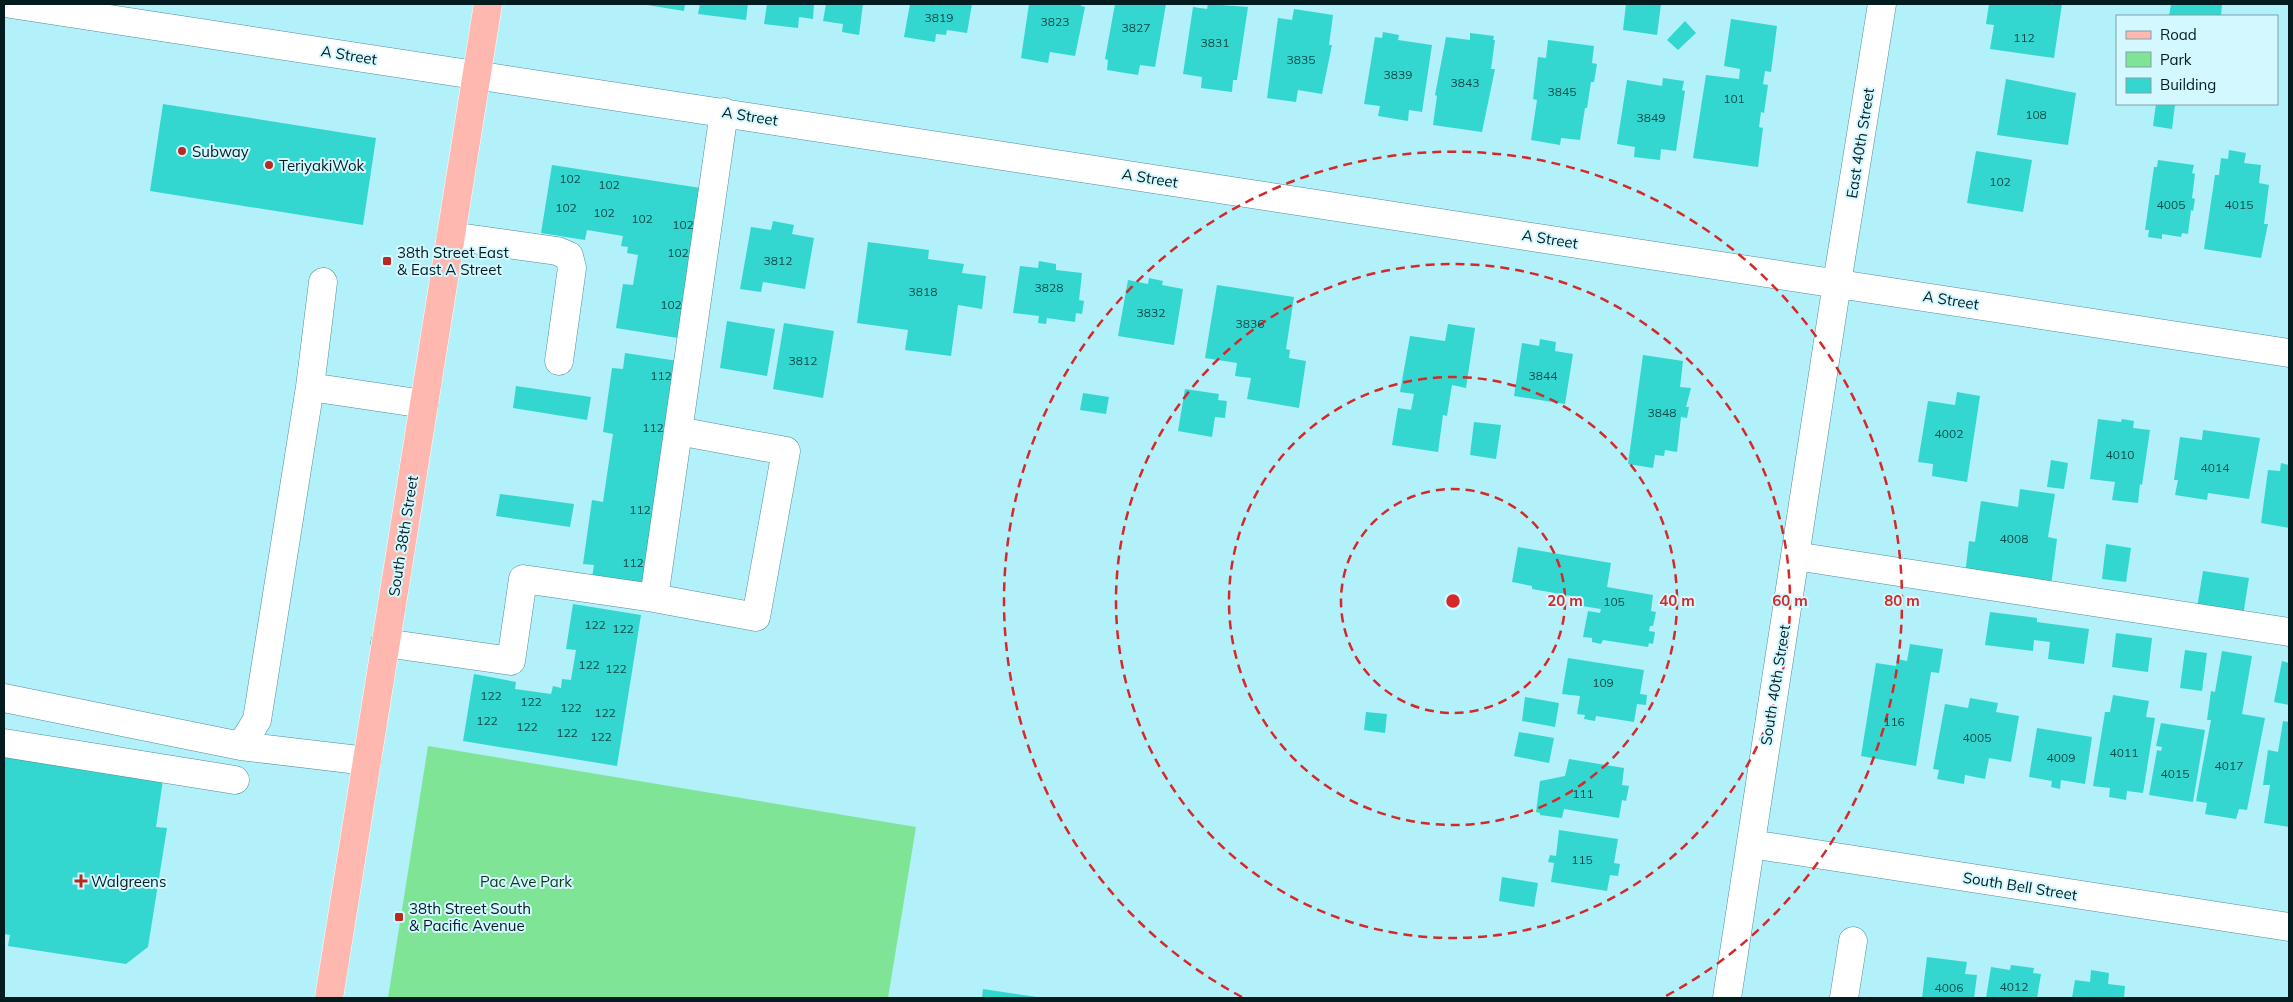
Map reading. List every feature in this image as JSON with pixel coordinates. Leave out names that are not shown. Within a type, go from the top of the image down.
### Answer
[{"type":"main road","name":"South 38th Street","points":[[329,998],[488,4]]},
{"type":"street","name":"A Street","points":[[10,4],[2289,353]]},
{"type":"street","name":"East 40th Street","points":[[1836,283],[1882,4]]},
{"type":"street","points":[[654,598],[724,112]]},
{"type":"street","points":[[451,236],[557,252],[569,256],[572,268],[559,361]]},
{"type":"street","points":[[241,746],[257,720],[310,387],[323,282]]},
{"type":"street","name":"South 40th Street","points":[[1727,998],[1836,283]]},
{"type":"street","points":[[310,387],[424,404]]},
{"type":"street","points":[[385,643],[511,661],[523,579],[654,598],[756,617],[786,451],[678,431]]},
{"type":"street","points":[[1795,556],[2289,632]]},
{"type":"street","points":[[4,698],[241,746],[367,761]]},
{"type":"street","points":[[4,742],[236,780]]},
{"type":"street","name":"South Bell Street","points":[[1751,844],[2289,927]]},
{"type":"street","points":[[1844,998],[1853,941]]},
{"type":"green space","name":"Pac Ave Park","points":[[428,746],[916,827],[888,998],[388,998]]},
{"type":"building","points":[[641,4],[685,4],[684,11]]},
{"type":"building","points":[[700,4],[748,4],[746,20],[698,14]]},
{"type":"building","points":[[767,4],[814,4],[813,19],[799,17],[798,28],[764,24]]},
{"type":"building","points":[[826,4],[863,4],[859,35],[842,32],[843,24],[823,21]]},
{"type":"building","points":[[910,4],[972,4],[967,33],[947,30],[946,35],[936,34],[935,42],[904,37]]},
{"type":"building","points":[[1029,4],[1081,4],[1081,6],[1085,7],[1075,56],[1050,52],[1048,63],[1021,58]]},
{"type":"building","points":[[1115,4],[1166,4],[1155,67],[1140,65],[1138,75],[1107,70],[1108,60],[1105,59]]},
{"type":"building","points":[[1208,4],[1248,7],[1237,80],[1233,80],[1232,92],[1201,88],[1202,77],[1183,74],[1193,7],[1207,9]]},
{"type":"building","points":[[1626,4],[1661,4],[1657,35],[1623,30]]},
{"type":"building","points":[[1989,4],[2062,4],[2054,58],[1990,49],[1994,25],[1986,24]]},
{"type":"building","points":[[2171,4],[2222,4],[2221,15],[2169,15]]},
{"type":"building","points":[[1294,9],[1333,15],[1329,45],[1332,45],[1322,94],[1298,90],[1296,102],[1267,98],[1278,18],[1292,20]]},
{"type":"building","points":[[1731,19],[1777,26],[1771,72],[1765,71],[1763,84],[1768,85],[1764,113],[1761,112],[1759,127],[1763,128],[1758,167],[1693,158],[1706,75],[1739,79],[1740,69],[1724,66]]},
{"type":"building","points":[[1685,21],[1696,33],[1678,50],[1667,40]]},
{"type":"building","points":[[1383,32],[1399,35],[1398,40],[1432,45],[1422,112],[1409,110],[1408,121],[1378,116],[1380,106],[1364,104],[1375,37],[1382,38]]},
{"type":"building","points":[[1470,33],[1494,36],[1493,40],[1495,40],[1491,69],[1495,69],[1482,132],[1433,125],[1437,96],[1435,95],[1446,37],[1470,40]]},
{"type":"building","points":[[1548,40],[1594,46],[1592,63],[1597,64],[1594,82],[1591,82],[1587,108],[1585,108],[1580,140],[1561,138],[1560,145],[1531,140],[1537,100],[1533,99],[1538,57],[1546,58]]},
{"type":"building","points":[[1663,78],[1684,81],[1682,90],[1685,91],[1676,151],[1661,149],[1660,160],[1634,157],[1635,147],[1617,144],[1627,80],[1662,86]]},
{"type":"building","points":[[2006,79],[2076,93],[2068,145],[1997,135]]},
{"type":"building","points":[[163,104],[376,138],[363,225],[150,191]]},
{"type":"building","points":[[2156,105],[2175,105],[2172,129],[2153,126]]},
{"type":"building","points":[[2229,150],[2246,153],[2244,163],[2261,165],[2259,183],[2269,185],[2264,224],[2268,224],[2261,258],[2204,249],[2215,175],[2219,175],[2221,158],[2228,159]]},
{"type":"building","points":[[1976,151],[2032,160],[2023,212],[1967,203]]},
{"type":"building","points":[[2158,160],[2194,165],[2192,173],[2195,174],[2192,198],[2195,199],[2193,211],[2191,210],[2188,234],[2182,233],[2181,237],[2162,234],[2162,239],[2148,237],[2149,230],[2145,230],[2154,167],[2157,167]]},
{"type":"building","points":[[552,165],[707,189],[684,339],[616,328],[623,284],[633,285],[638,255],[627,253],[628,247],[621,246],[623,236],[587,230],[585,240],[541,233]]},
{"type":"building","points":[[773,221],[794,225],[792,234],[814,238],[805,289],[763,282],[761,292],[740,289],[751,227],[771,230]]},
{"type":"building","points":[[868,242],[929,250],[928,259],[964,264],[962,273],[986,276],[982,309],[958,305],[951,356],[905,350],[908,330],[857,323]]},
{"type":"building","points":[[1039,261],[1056,264],[1056,270],[1082,273],[1079,300],[1084,301],[1082,314],[1076,313],[1075,322],[1047,318],[1046,324],[1038,323],[1039,316],[1013,313],[1020,266],[1038,268]]},
{"type":"building","points":[[1149,278],[1163,281],[1162,285],[1183,289],[1174,345],[1118,336],[1128,280],[1148,284]]},
{"type":"building","points":[[1217,285],[1294,297],[1286,349],[1290,350],[1289,358],[1306,361],[1299,408],[1247,399],[1251,378],[1235,376],[1237,363],[1205,358]]},
{"type":"building","points":[[727,321],[775,329],[767,376],[720,368]]},
{"type":"building","points":[[784,323],[834,331],[823,398],[773,389]]},
{"type":"building","points":[[1448,324],[1475,328],[1466,388],[1452,385],[1447,416],[1443,415],[1438,452],[1392,445],[1398,408],[1411,410],[1414,394],[1400,392],[1410,336],[1445,341]]},
{"type":"building","points":[[1540,339],[1556,342],[1555,351],[1573,354],[1565,404],[1514,396],[1522,343],[1539,346]]},
{"type":"building","points":[[625,353],[678,361],[645,591],[591,584],[594,565],[583,564],[592,500],[603,502],[613,434],[603,432],[612,368],[623,369]]},
{"type":"building","points":[[1643,355],[1683,361],[1680,387],[1691,388],[1686,407],[1689,407],[1687,418],[1681,417],[1677,452],[1665,450],[1664,456],[1655,455],[1653,468],[1628,464]]},
{"type":"building","points":[[516,386],[591,397],[587,420],[513,408]]},
{"type":"building","points":[[1185,389],[1219,394],[1218,400],[1227,401],[1225,418],[1215,417],[1212,437],[1178,431]]},
{"type":"building","points":[[1957,392],[1980,396],[1967,482],[1932,476],[1933,464],[1918,462],[1928,401],[1955,405]]},
{"type":"building","points":[[1083,393],[1109,397],[1106,414],[1080,410]]},
{"type":"building","points":[[2098,419],[2121,422],[2122,419],[2134,421],[2133,428],[2150,430],[2138,503],[2112,500],[2115,482],[2090,479]]},
{"type":"building","points":[[1474,422],[1501,425],[1496,459],[1470,455]]},
{"type":"building","points":[[2203,430],[2260,438],[2249,499],[2208,493],[2207,500],[2175,495],[2178,480],[2174,480],[2180,437],[2202,440]]},
{"type":"building","points":[[2051,460],[2068,463],[2064,489],[2047,487]]},
{"type":"building","points":[[2281,463],[2289,465],[2289,528],[2261,523],[2268,470],[2280,471]]},
{"type":"building","points":[[2020,489],[2055,494],[2048,537],[2057,539],[2051,586],[1965,575],[1969,541],[1975,542],[1981,501],[2018,507]]},
{"type":"building","points":[[500,494],[574,504],[570,527],[496,516]]},
{"type":"building","points":[[2106,544],[2131,548],[2126,582],[2102,579]]},
{"type":"building","points":[[1518,547],[1611,563],[1607,587],[1653,595],[1651,611],[1656,612],[1653,626],[1650,626],[1649,631],[1655,632],[1653,644],[1649,643],[1648,647],[1603,640],[1601,644],[1592,642],[1592,638],[1583,637],[1588,611],[1600,613],[1601,609],[1576,605],[1577,597],[1532,589],[1532,586],[1512,582]]},
{"type":"building","points":[[2203,571],[2249,578],[2243,616],[2197,608]]},
{"type":"building","points":[[573,604],[641,615],[617,766],[463,741],[474,674],[516,682],[515,689],[551,694],[553,686],[561,688],[562,679],[571,680],[576,650],[566,649]]},
{"type":"building","points":[[1990,612],[2037,618],[2037,622],[2089,629],[2084,664],[2048,659],[2050,642],[2034,640],[2033,651],[1985,645]]},
{"type":"building","points":[[2116,633],[2152,638],[2148,672],[2112,667]]},
{"type":"building","points":[[1910,644],[1943,649],[1939,673],[1931,672],[1916,766],[1861,756],[1876,663],[1896,666],[1897,659],[1907,661]]},
{"type":"building","points":[[2185,650],[2207,653],[2202,691],[2180,688]]},
{"type":"building","points":[[2222,651],[2252,656],[2242,714],[2265,718],[2247,810],[2239,809],[2236,819],[2205,814],[2207,803],[2196,801],[2211,720],[2207,720],[2211,691],[2215,692]]},
{"type":"building","points":[[1568,658],[1644,670],[1640,694],[1647,695],[1646,705],[1637,704],[1634,722],[1596,716],[1595,721],[1584,719],[1585,715],[1577,714],[1580,696],[1562,694]]},
{"type":"building","points":[[2282,661],[2289,663],[2289,705],[2274,702]]},
{"type":"building","points":[[2113,695],[2149,701],[2146,717],[2155,718],[2143,793],[2127,791],[2126,800],[2109,797],[2110,788],[2093,786],[2105,712],[2110,712]]},
{"type":"building","points":[[1525,697],[1559,703],[1555,727],[1522,721]]},
{"type":"building","points":[[1970,698],[1998,703],[1996,712],[2019,716],[2011,762],[1989,758],[1985,779],[1965,775],[1964,784],[1937,779],[1939,770],[1933,769],[1945,704],[1968,708]]},
{"type":"building","points":[[1366,712],[1387,714],[1385,733],[1364,730]]},
{"type":"building","points":[[2283,721],[2289,722],[2289,827],[2264,823],[2270,785],[2263,785],[2268,750],[2278,752]]},
{"type":"building","points":[[2161,723],[2205,730],[2193,802],[2149,795],[2157,750],[2161,751],[2162,747],[2156,746]]},
{"type":"building","points":[[2037,728],[2092,737],[2085,784],[2061,780],[2060,789],[2051,787],[2052,781],[2029,777]]},
{"type":"building","points":[[1519,732],[1554,738],[1549,763],[1514,756]]},
{"type":"building","name":"Walgreens","points":[[4,756],[163,780],[156,827],[167,828],[148,947],[126,964],[8,946],[10,935],[4,934]]},
{"type":"building","points":[[1569,759],[1624,768],[1622,785],[1629,786],[1626,801],[1622,800],[1619,818],[1564,809],[1562,818],[1540,815],[1540,813],[1536,812],[1540,781],[1565,776]]},
{"type":"building","points":[[1559,830],[1618,839],[1614,863],[1620,864],[1618,876],[1610,875],[1607,891],[1551,882],[1554,863],[1548,862],[1550,855],[1556,856]]},
{"type":"building","points":[[1502,877],[1538,883],[1534,907],[1499,901]]},
{"type":"building","points":[[1927,957],[1967,962],[1965,974],[1977,975],[1974,998],[1922,998]]},
{"type":"building","points":[[2011,965],[2034,968],[2033,973],[2041,974],[2037,998],[1986,998],[1991,967],[2010,970]]},
{"type":"building","points":[[2091,970],[2109,973],[2108,984],[2125,986],[2124,998],[2072,998],[2075,980],[2090,982]]},
{"type":"building","points":[[983,989],[1037,997],[1037,998],[982,998]]},
{"type":"place","name":"Subway","points":[[182,151]]},
{"type":"place","name":"TeriyakiWok","points":[[269,165]]},
{"type":"place","name":"38th Street East & East A Street","points":[[387,261]]},
{"type":"place","name":"Walgreens","points":[[81,881]]},
{"type":"place","name":"38th Street South & Pacific Avenue","points":[[399,917]]}]
